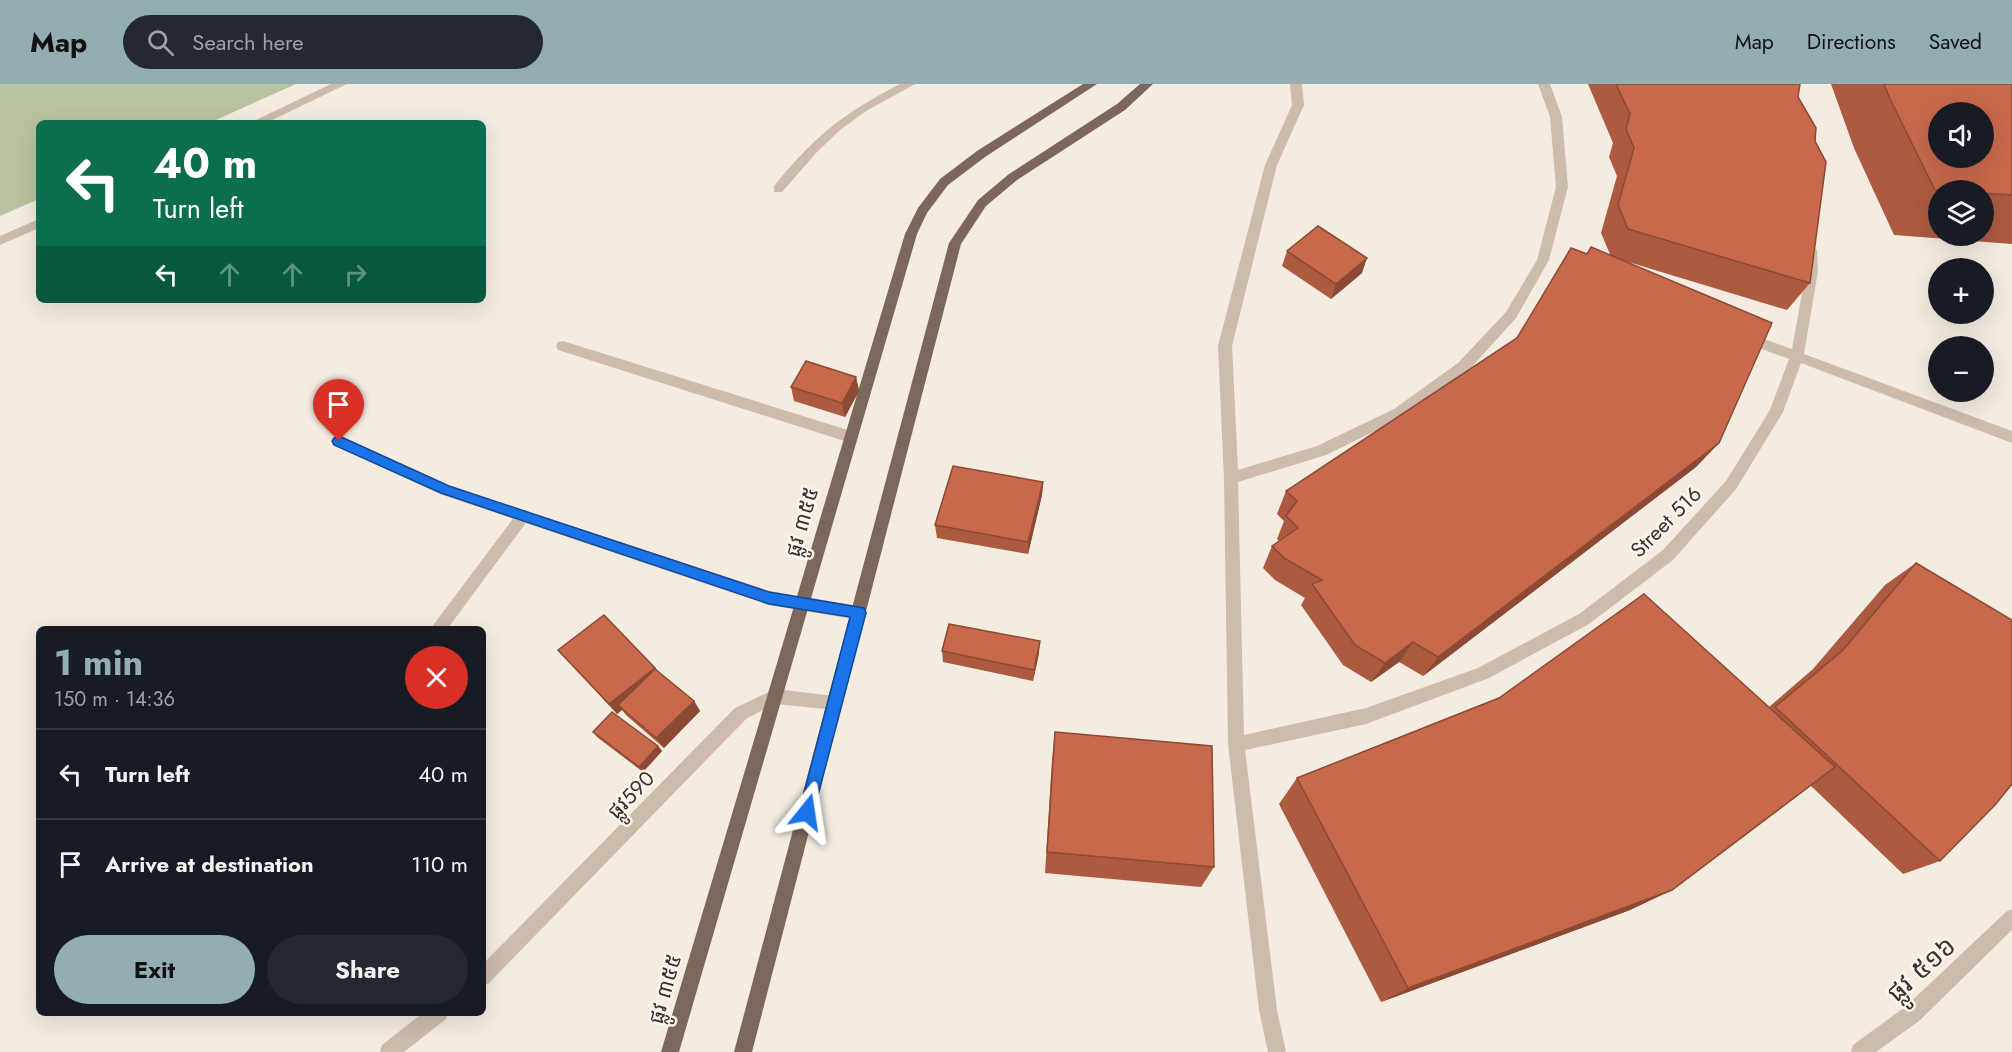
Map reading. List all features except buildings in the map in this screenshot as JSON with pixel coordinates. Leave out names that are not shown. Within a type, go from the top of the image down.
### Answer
[{"type":"main road","name":"ផ្លូវ ៣៥៥","points":[[670,1052],[911,234],[922,211],[945,182],[981,154],[1091,84]]},
{"type":"main road","points":[[743,1052],[955,243],[982,203],[1013,177],[1121,107],[1147,84]]},
{"type":"street","points":[[263,120],[341,84]]},
{"type":"street","points":[[778,189],[811,149],[836,126],[875,101],[909,84]]},
{"type":"street","points":[[1278,1052],[1268,1010],[1236,744],[1231,478],[1225,346],[1271,165],[1298,105],[1296,84]]},
{"type":"street","points":[[1231,478],[1320,450],[1399,413],[1463,367],[1511,315],[1549,262],[1562,188],[1556,117],[1544,84]]},
{"type":"street","points":[[0,241],[36,224]]},
{"type":"street","name":"Street 516","points":[[1236,744],[1366,716],[1483,673],[1584,619],[1668,555],[1731,485],[1776,412],[1797,356],[1812,272],[1810,237]]},
{"type":"street","points":[[1731,331],[2012,437]]},
{"type":"street","points":[[563,346],[851,437]]},
{"type":"street","points":[[339,441],[445,490],[769,598],[859,613]]},
{"type":"street","points":[[440,626],[523,516]]},
{"type":"street","points":[[775,696],[836,703]]},
{"type":"street","name":"ផ្លូវ590","points":[[486,974],[741,713],[775,696]]},
{"type":"street","name":"ផ្លូវ ៥១៦","points":[[1860,1052],[1912,1014],[2012,918]]},
{"type":"street","points":[[389,1052],[433,1016]]},
{"type":"green space","points":[[0,84],[296,84],[216,120],[36,120],[36,200],[0,216]]},
{"type":"route","points":[[339,441],[445,490],[769,598],[859,613],[807,812]]}]
